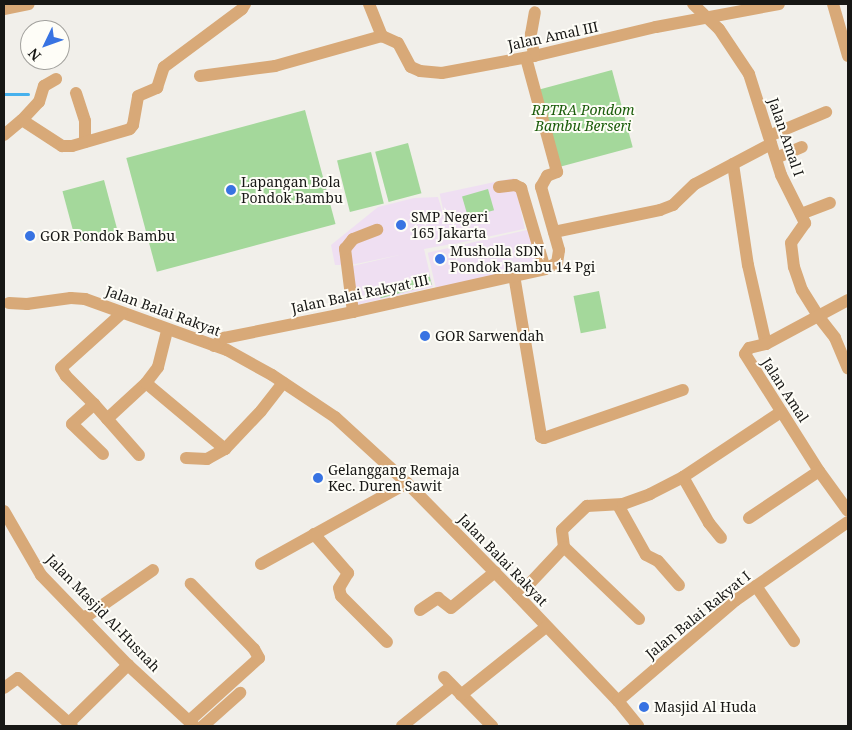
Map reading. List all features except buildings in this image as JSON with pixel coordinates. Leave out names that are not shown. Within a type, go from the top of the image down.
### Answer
[{"type":"street","points":[[4,9],[29,4]]},
{"type":"street","points":[[22,120],[62,146],[72,146],[132,127],[138,96],[159,86],[161,71],[242,9],[245,4]]},
{"type":"street","name":"Jalan Amal III","points":[[369,4],[380,30],[395,41],[409,64],[420,71],[442,73],[530,57],[708,17],[778,4]]},
{"type":"street","name":"Jalan Amal I","points":[[693,4],[719,29],[749,74],[780,175],[801,214]]},
{"type":"street","points":[[834,4],[848,56]]},
{"type":"street","points":[[499,187],[515,185],[521,188],[545,269],[557,263],[560,257],[541,187],[547,176],[557,172],[530,57],[534,12]]},
{"type":"street","points":[[200,76],[274,66],[380,30]]},
{"type":"street","points":[[4,135],[39,102],[42,89],[47,83],[56,79]]},
{"type":"street","points":[[76,93],[85,121],[85,142]]},
{"type":"street","points":[[554,232],[660,210],[673,205],[695,184],[733,164],[770,140],[826,112]]},
{"type":"street","points":[[776,158],[802,148]]},
{"type":"street","points":[[733,164],[748,265],[766,344]]},
{"type":"street","points":[[830,203],[801,214],[804,227],[791,243],[792,257],[802,290],[818,316],[835,338],[848,368]]},
{"type":"street","points":[[353,312],[345,248],[352,239],[377,230]]},
{"type":"street","name":"Jalan Balai Rakyat III","points":[[214,346],[224,338],[353,312],[545,269]]},
{"type":"street","points":[[514,275],[541,437],[544,438],[683,390]]},
{"type":"street","name":"Jalan Balai Rakyat","points":[[5,302],[27,304],[71,298],[85,300],[227,350],[335,417],[407,483],[495,572],[618,701],[638,726]]},
{"type":"street","name":"Jalan Amal","points":[[848,300],[766,344],[747,350],[745,357],[819,471],[848,511]]},
{"type":"street","points":[[122,313],[61,368],[66,376],[94,404],[140,456]]},
{"type":"street","points":[[106,419],[146,383],[158,368],[162,359],[167,330]]},
{"type":"street","points":[[146,383],[225,449]]},
{"type":"street","points":[[186,458],[207,460],[225,449],[261,411],[283,383]]},
{"type":"street","points":[[94,404],[72,424],[103,454]]},
{"type":"street","points":[[639,619],[564,547],[562,530],[587,506],[618,505],[650,494],[683,477],[781,412]]},
{"type":"street","points":[[749,518],[819,471]]},
{"type":"street","points":[[683,477],[709,523],[721,538]]},
{"type":"street","points":[[261,564],[407,483]]},
{"type":"street","points":[[618,505],[646,556],[658,561],[679,584]]},
{"type":"street","name":"Jalan Masjid Al-Husnah","points":[[4,511],[41,575],[128,664],[191,724]]},
{"type":"street","name":"Jalan Balai Rakyat I","points":[[618,701],[736,600],[848,522]]},
{"type":"street","points":[[314,534],[348,573],[339,588],[341,596],[387,642]]},
{"type":"street","points":[[518,596],[564,547]]},
{"type":"street","points":[[84,618],[106,600],[153,570]]},
{"type":"street","points":[[420,610],[437,598],[451,608],[495,572]]},
{"type":"street","points":[[191,584],[254,649],[259,658],[191,724]]},
{"type":"street","points":[[756,586],[794,641]]},
{"type":"street","points":[[461,696],[546,627]]},
{"type":"street","points":[[4,688],[18,678],[71,725],[128,664]]},
{"type":"street","points":[[402,726],[448,681],[492,726]]},
{"type":"street","points":[[203,726],[240,693]]},
{"type":"shaded area","points":[[514,178],[525,229],[450,245],[440,194]]},
{"type":"shaded area","name":"SMP Negeri 165 Jakarta","points":[[438,197],[452,244],[424,249],[433,287],[352,306],[344,268],[404,254],[351,265],[335,265],[331,245],[378,207],[414,198]]},
{"type":"shaded area","points":[[531,229],[539,265],[436,289],[428,253]]},
{"type":"green space","name":"RPTRA Pondom Bambu Berseri","points":[[612,70],[633,147],[556,168],[536,90]]},
{"type":"green space","name":"Lapangan Bola Pondok Bambu","points":[[305,110],[336,224],[157,272],[126,158]]},
{"type":"green space","points":[[408,143],[421,193],[389,202],[375,152]]},
{"type":"green space","points":[[371,152],[384,203],[350,212],[337,160]]},
{"type":"green space","points":[[104,180],[118,231],[76,242],[62,191]]},
{"type":"green space","points":[[488,189],[494,210],[468,218],[462,196]]},
{"type":"green space","points":[[429,274],[432,285],[381,298],[378,288]]},
{"type":"green space","points":[[599,291],[606,328],[581,333],[573,296]]},
{"type":"waterway","points":[[4,94],[28,94]]},
{"type":"place","name":"Lapangan Bola Pondok Bambu","points":[[231,190]]},
{"type":"place","name":"SMP Negeri 165 Jakarta","points":[[401,225]]},
{"type":"place","name":"GOR Pondok Bambu","points":[[30,236]]},
{"type":"place","name":"Musholla SDN Pondok Bambu 14 Pgi","points":[[440,259]]},
{"type":"place","name":"GOR Sarwendah","points":[[425,336]]},
{"type":"place","name":"Gelanggang Remaja Kec. Duren Sawit","points":[[318,478]]},
{"type":"place","name":"Masjid Al Huda","points":[[644,707]]}]
